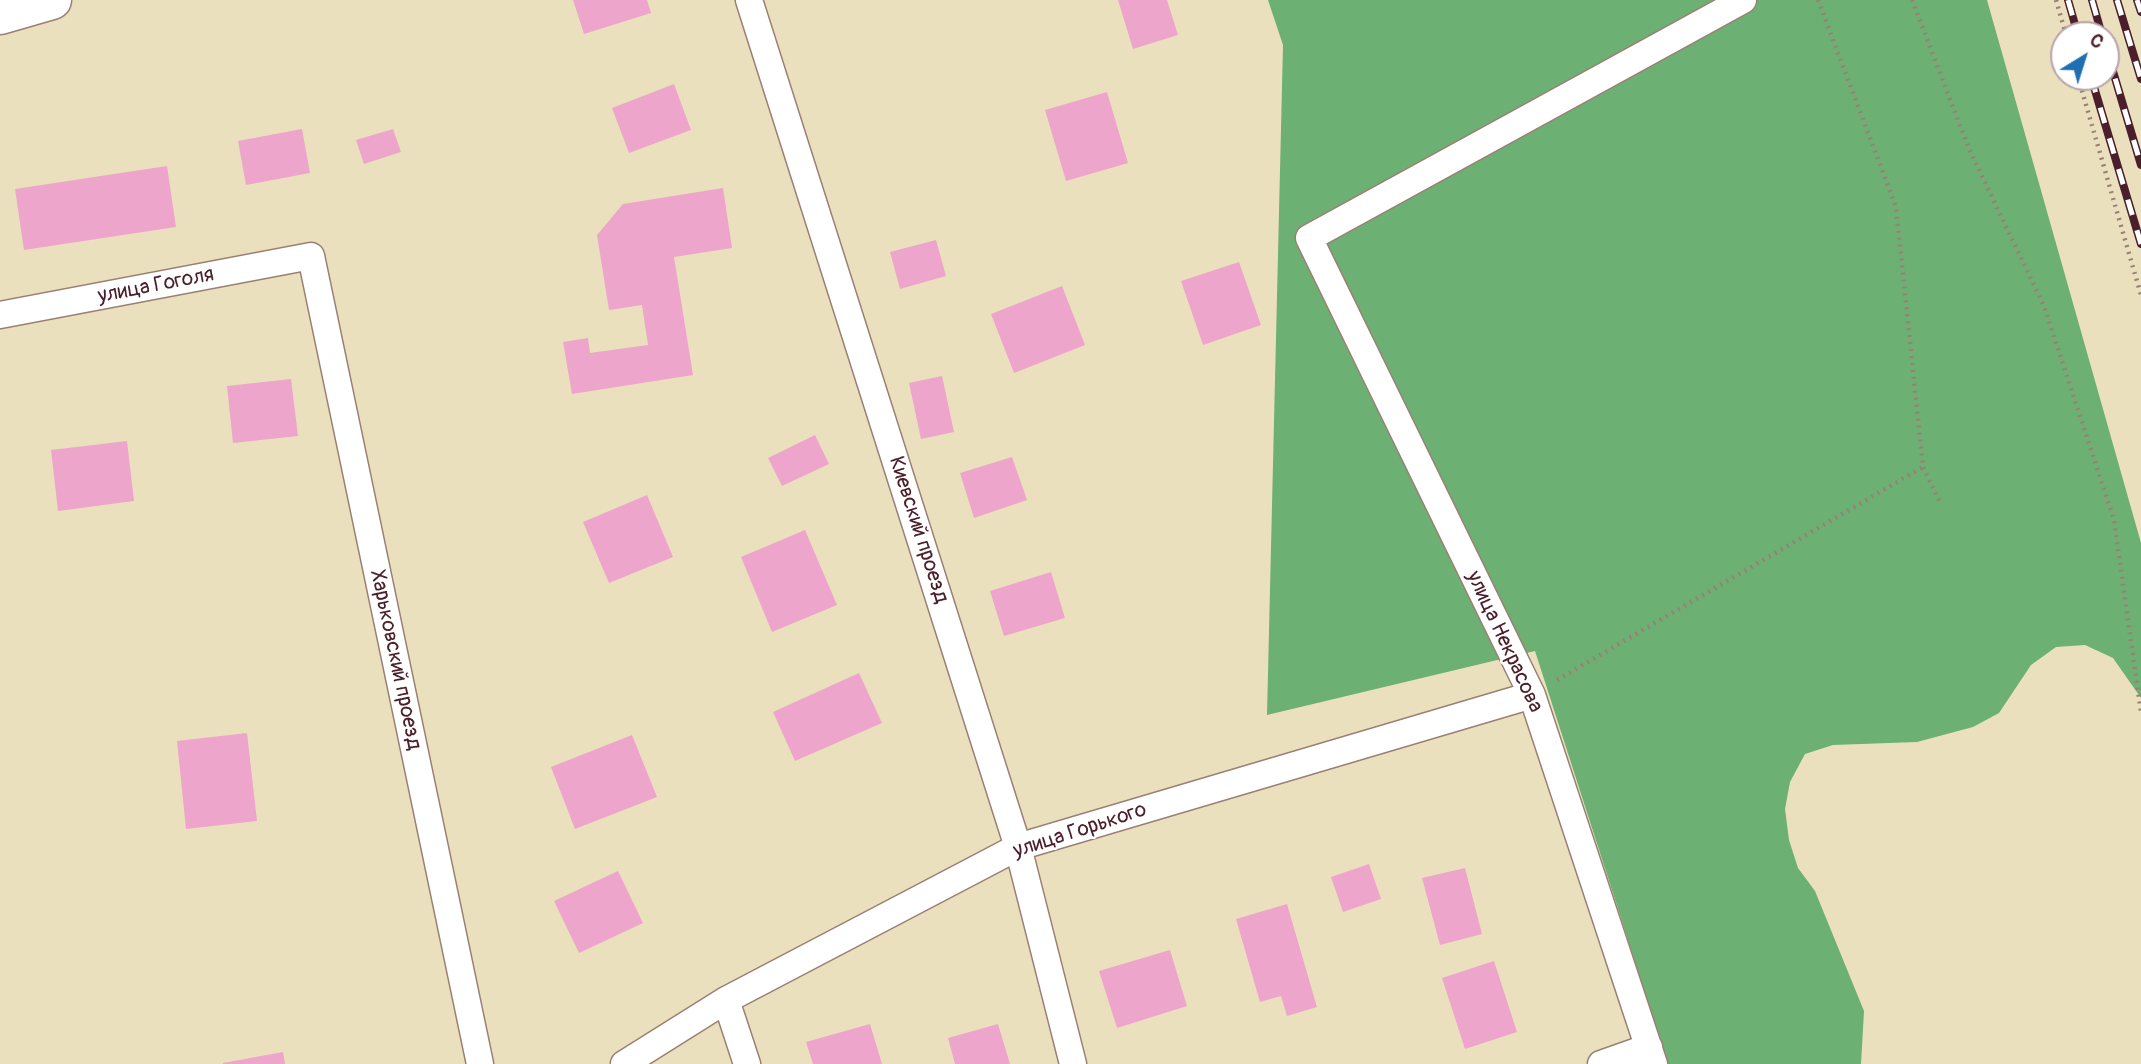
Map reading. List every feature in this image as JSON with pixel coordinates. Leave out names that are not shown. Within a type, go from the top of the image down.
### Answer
[{"type":"main road","points":[[0,15],[52,0]]},
{"type":"street","name":"Киевский проезд","points":[[749,0],[1018,847],[1073,1064]]},
{"type":"street","name":"улица Некрасова","points":[[1652,1056],[1532,695],[1309,238],[1742,0]]},
{"type":"street","name":"улица Гоголя","points":[[0,315],[311,256]]},
{"type":"street","name":"Харьковский проезд","points":[[311,256],[480,1064]]},
{"type":"street","name":"улица Горького","points":[[624,1064],[726,1000],[1018,847],[1532,695]]},
{"type":"street","points":[[726,1000],[747,1064]]},
{"type":"street","points":[[1601,1064],[1652,1056]]},
{"type":"path","points":[[1818,0],[1896,207],[1923,467],[1941,504]]},
{"type":"path","points":[[1912,0],[1969,149],[2044,306],[2114,520],[2141,712]]},
{"type":"path","points":[[2056,0],[2062,21]]},
{"type":"path","points":[[2082,91],[2141,295]]},
{"type":"path","points":[[1532,695],[1923,467]]},
{"type":"green space","points":[[1268,0],[1987,0],[2141,543],[2141,698],[2113,658],[2085,645],[2056,647],[2031,665],[1999,713],[1973,727],[1917,742],[1833,745],[1805,754],[1790,782],[1785,809],[1789,840],[1798,868],[1815,891],[1864,1011],[1861,1064],[1668,1064],[1535,651],[1267,715],[1283,45]]},
{"type":"building","points":[[573,0],[647,0],[651,13],[584,34]]},
{"type":"building","points":[[1118,0],[1167,0],[1178,35],[1133,49]]},
{"type":"building","points":[[674,84],[691,130],[629,153],[612,108]]},
{"type":"building","points":[[1107,92],[1128,163],[1066,181],[1045,110]]},
{"type":"building","points":[[302,129],[310,173],[246,185],[238,141]]},
{"type":"building","points":[[393,129],[401,152],[364,164],[356,140]]},
{"type":"building","points":[[167,166],[176,227],[24,250],[15,189]]},
{"type":"building","points":[[723,188],[732,248],[674,257],[693,375],[572,394],[563,342],[588,338],[590,353],[648,345],[642,305],[609,310],[597,235],[623,204]]},
{"type":"building","points":[[936,240],[946,276],[900,289],[890,252]]},
{"type":"building","points":[[1239,262],[1261,325],[1203,345],[1181,281]]},
{"type":"building","points":[[1062,286],[1085,345],[1014,373],[991,314]]},
{"type":"building","points":[[942,376],[954,432],[921,439],[909,383]]},
{"type":"building","points":[[291,379],[298,436],[233,443],[227,386]]},
{"type":"building","points":[[815,435],[829,464],[782,486],[768,458]]},
{"type":"building","points":[[127,441],[134,501],[58,511],[51,450]]},
{"type":"building","points":[[1012,457],[1027,500],[974,518],[960,473]]},
{"type":"building","points":[[647,495],[673,557],[609,583],[583,522]]},
{"type":"building","points":[[805,530],[837,605],[772,632],[741,557]]},
{"type":"building","points":[[1051,572],[1065,618],[1004,636],[990,591]]},
{"type":"building","points":[[859,673],[882,723],[795,761],[773,712]]},
{"type":"building","points":[[247,733],[257,821],[186,829],[177,741]]},
{"type":"building","points":[[632,735],[657,797],[575,829],[551,767]]},
{"type":"building","points":[[1369,864],[1381,899],[1343,912],[1331,877]]},
{"type":"building","points":[[1465,868],[1482,934],[1440,945],[1422,878]]},
{"type":"building","points":[[618,871],[643,923],[579,953],[554,901]]},
{"type":"building","points":[[1287,904],[1317,1007],[1287,1016],[1281,996],[1260,1002],[1236,919]]},
{"type":"building","points":[[1170,950],[1187,1006],[1117,1028],[1099,971]]},
{"type":"building","points":[[1494,961],[1517,1032],[1465,1049],[1442,978]]},
{"type":"building","points":[[870,1024],[882,1064],[813,1064],[806,1042]]},
{"type":"building","points":[[998,1024],[1010,1064],[955,1064],[948,1038]]},
{"type":"building","points":[[283,1052],[285,1064],[223,1064],[223,1063]]},
{"type":"railway","points":[[2068,0],[2074,21]]},
{"type":"railway","points":[[2092,0],[2098,21]]},
{"type":"railway","points":[[2117,0],[2141,79]]},
{"type":"railway","points":[[2137,0],[2141,12]]},
{"type":"railway","points":[[2095,91],[2141,244]]},
{"type":"railway","points":[[2119,91],[2141,165]]}]
